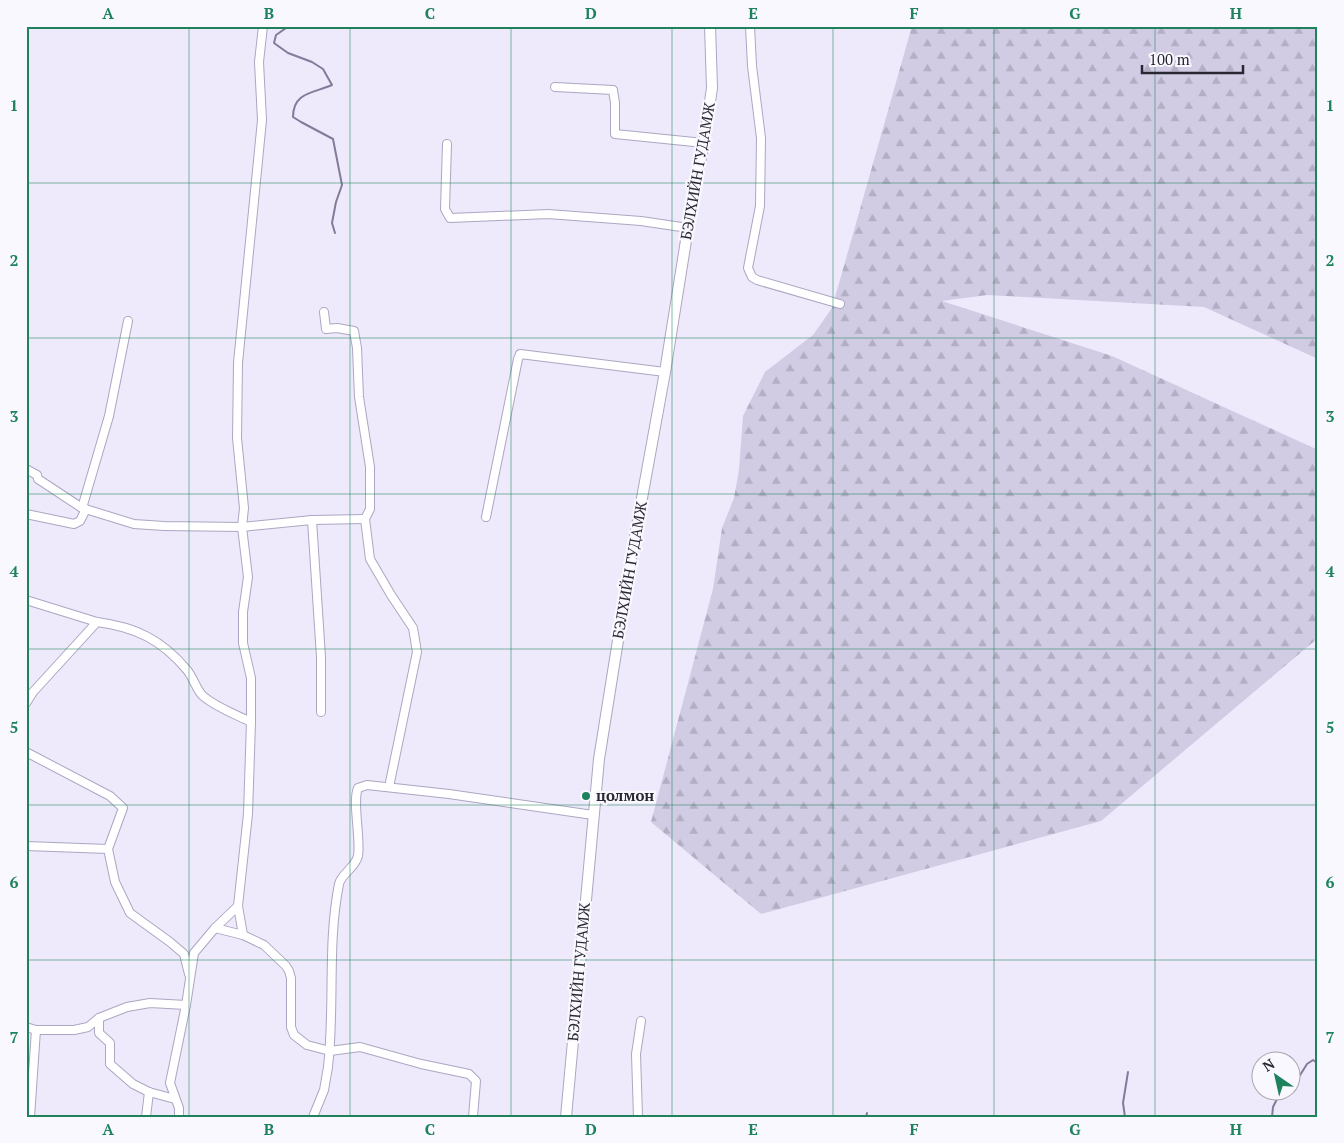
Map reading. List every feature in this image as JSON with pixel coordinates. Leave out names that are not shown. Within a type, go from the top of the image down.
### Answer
[{"type":"main road","name":"БЭЛХИЙН ГУДАМЖ","points":[[566,1117],[599,759],[704,143],[712,88],[710,26]]},
{"type":"street","points":[[243,936],[238,906],[248,814],[251,678],[243,643],[243,612],[248,577],[242,527],[244,508],[237,438],[238,362],[262,120],[259,62],[263,26]]},
{"type":"street","points":[[750,26],[752,66],[761,138],[760,206],[748,268],[752,277],[757,280],[840,304]]},
{"type":"street","points":[[555,87],[613,90],[615,134],[704,143]]},
{"type":"street","points":[[448,144],[445,209],[450,218],[548,214],[641,221],[688,228]]},
{"type":"street","points":[[324,312],[326,330],[337,328],[354,331],[357,348],[359,397],[370,467],[370,508],[365,519],[370,559],[391,596],[413,628],[417,652],[389,787]]},
{"type":"street","points":[[26,514],[74,524],[80,521],[109,416],[128,321]]},
{"type":"street","points":[[486,517],[520,354],[665,372]]},
{"type":"street","points":[[26,470],[37,475],[38,479],[84,508],[134,524],[242,527],[312,520],[365,519]]},
{"type":"street","points":[[312,520],[321,657],[321,712]]},
{"type":"street","points":[[26,600],[97,622],[110,624],[154,639],[169,650],[188,671],[202,695],[216,705],[251,722]]},
{"type":"street","points":[[26,703],[33,692],[97,622]]},
{"type":"street","points":[[26,752],[110,796],[123,808],[108,848],[115,882],[130,913],[184,954],[190,976]]},
{"type":"street","points":[[313,1117],[324,1090],[330,1050],[333,922],[339,881],[352,868],[358,857],[356,794],[358,788],[367,785],[389,787],[593,814]]},
{"type":"street","points":[[26,846],[108,848]]},
{"type":"street","points":[[178,1117],[179,1108],[170,1083],[186,1005],[194,953],[215,928],[238,906]]},
{"type":"street","points":[[215,928],[243,936],[264,946],[289,971],[291,978],[291,1027],[294,1035],[307,1045],[330,1050],[360,1047],[421,1064],[469,1074],[476,1081],[473,1117]]},
{"type":"street","points":[[26,1027],[36,1030],[74,1030],[88,1027],[99,1018],[127,1007],[150,1003],[186,1005]]},
{"type":"street","points":[[99,1018],[99,1033],[110,1043],[110,1064],[133,1084],[149,1092],[175,1099]]},
{"type":"street","points":[[638,1117],[636,1054],[640,1021]]},
{"type":"street","points":[[30,1117],[36,1030]]},
{"type":"street","points":[[146,1117],[149,1092]]},
{"type":"green space","points":[[912,26],[1318,26],[1318,359],[1204,307],[987,295],[942,301],[1112,356],[1318,450],[1318,638],[1101,821],[761,914],[651,822],[713,589],[722,528],[734,498],[739,470],[743,416],[765,372],[813,335],[832,308]]},
{"type":"waterway","points":[[289,26],[276,35],[274,43],[288,53],[312,62],[323,69],[332,85],[301,98],[294,109],[293,117],[333,139],[342,185],[332,223],[335,233]]},
{"type":"waterway","points":[[1302,1072],[1307,1064],[1313,1060],[1318,1061]]},
{"type":"waterway","points":[[1125,1117],[1123,1103],[1128,1072]]},
{"type":"waterway","points":[[1272,1117],[1273,1107],[1276,1100]]},
{"type":"waterway","points":[[866,1117],[867,1113]]},
{"type":"place","name":"цолмон","points":[[586,796]]}]
